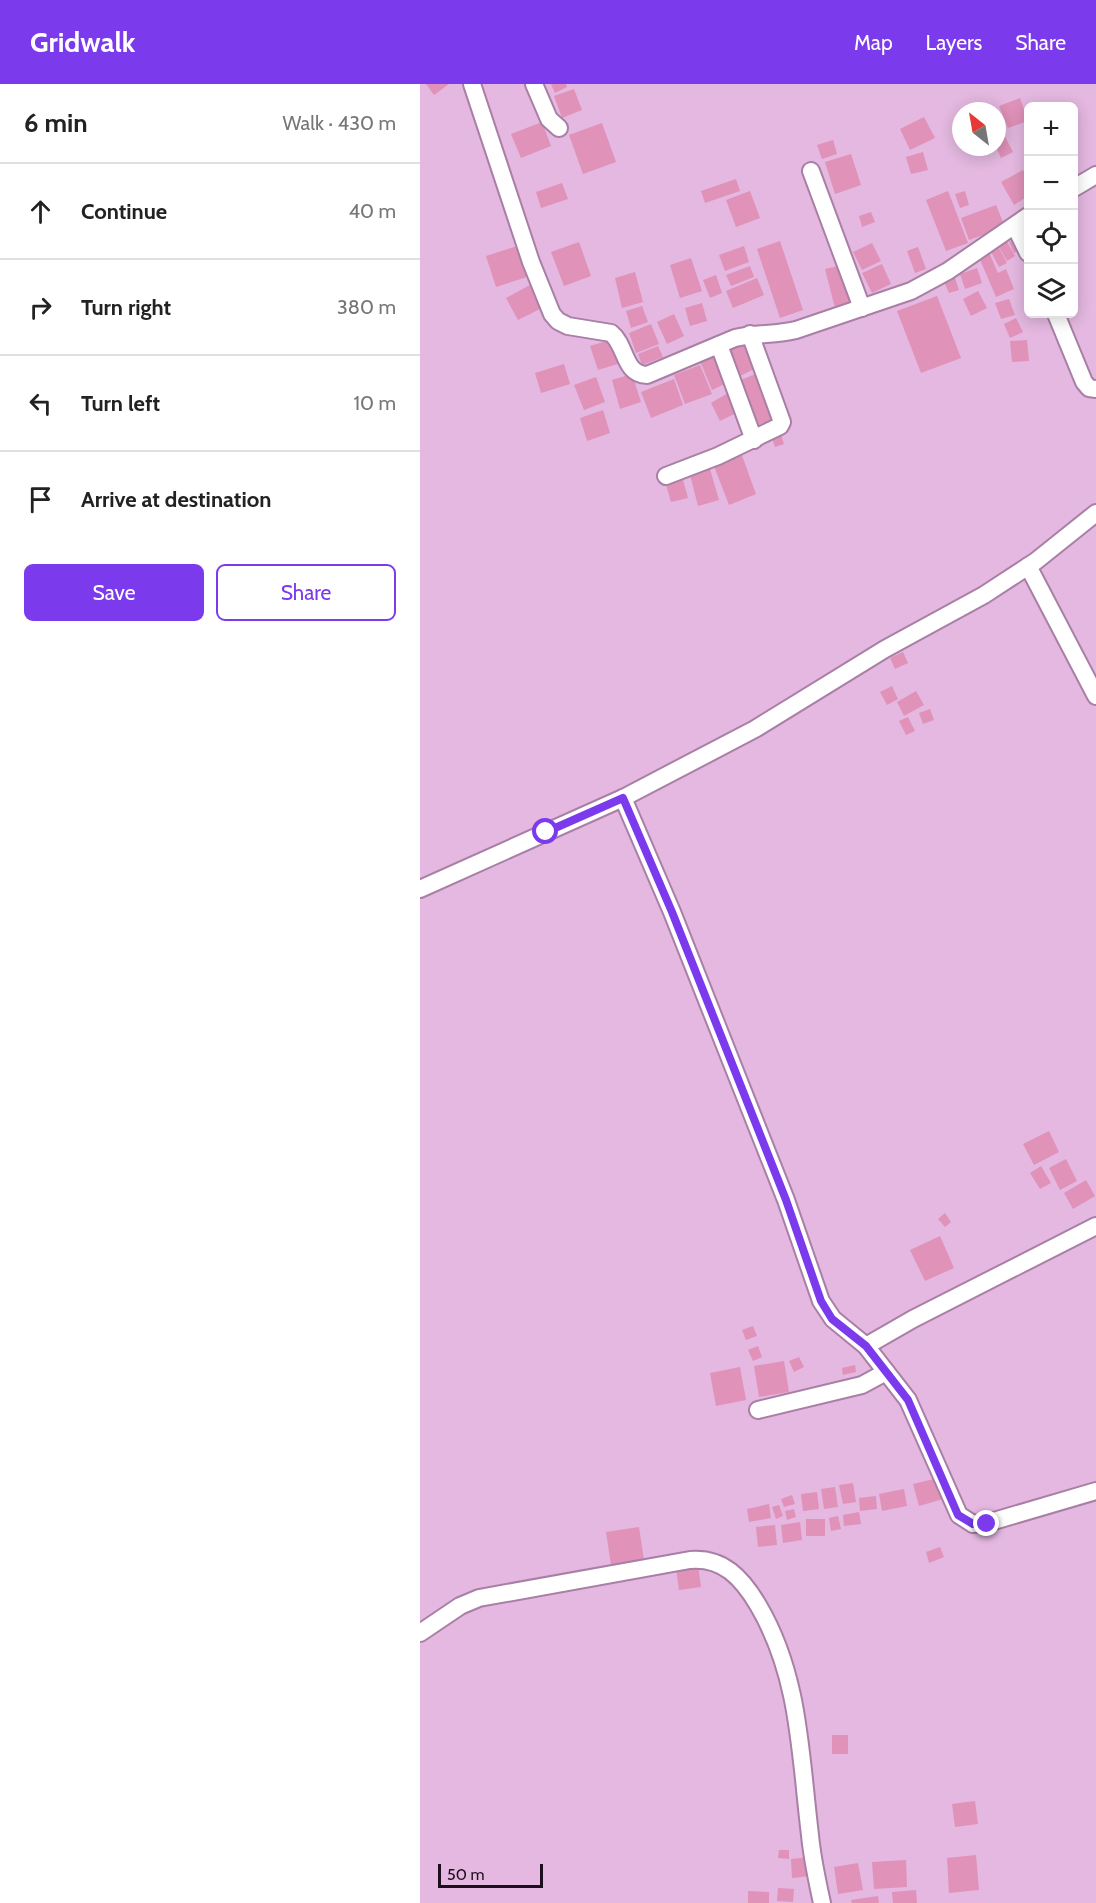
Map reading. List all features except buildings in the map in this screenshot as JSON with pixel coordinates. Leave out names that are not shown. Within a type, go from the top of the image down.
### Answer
[{"type":"street","points":[[472,84],[531,262],[552,314],[558,321],[611,333],[616,338],[631,369],[640,375],[647,375],[750,334],[777,335],[911,291],[948,271],[1022,221]]},
{"type":"street","points":[[534,84],[549,119],[559,128]]},
{"type":"street","points":[[811,171],[862,308]]},
{"type":"street","points":[[1078,186],[1096,175]]},
{"type":"street","points":[[1058,318],[1084,382],[1089,388],[1096,389]]},
{"type":"street","points":[[666,476],[774,431],[782,422],[750,334]]},
{"type":"street","points":[[719,345],[754,440]]},
{"type":"street","points":[[420,889],[623,798],[755,729],[885,649],[984,595],[1028,566],[1096,513]]},
{"type":"street","points":[[1028,566],[1096,696]]},
{"type":"street","points":[[623,798],[672,912],[786,1200],[821,1301],[832,1319],[866,1346],[908,1400],[940,1468],[953,1506],[965,1521],[973,1524],[1002,1521],[1096,1491]]},
{"type":"street","points":[[866,1346],[913,1319],[1096,1226]]},
{"type":"street","points":[[758,1410],[862,1384],[886,1372]]},
{"type":"street","points":[[420,1633],[460,1606],[479,1598],[690,1560],[717,1562],[729,1569],[752,1595],[770,1625],[788,1672],[794,1698],[811,1851],[822,1903]]},
{"type":"route","points":[[546,832],[623,798],[672,912],[786,1200],[821,1301],[832,1319],[866,1346],[908,1400],[940,1468],[958,1515],[973,1524],[987,1524]]}]
